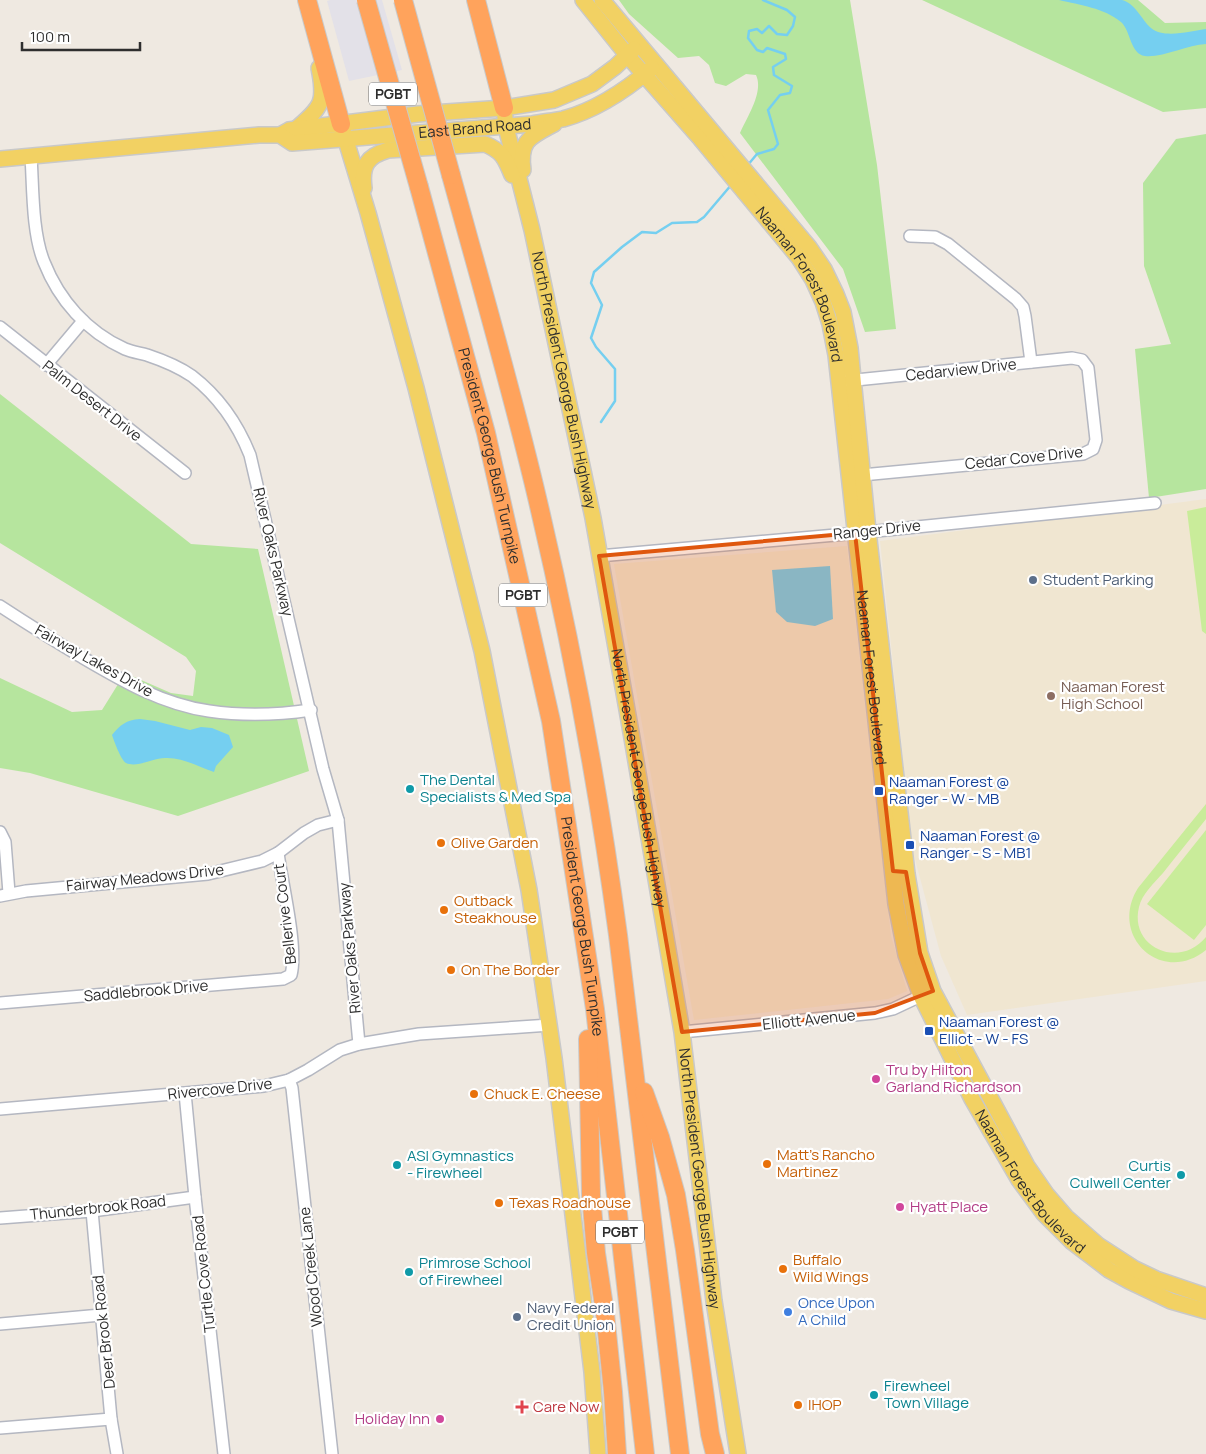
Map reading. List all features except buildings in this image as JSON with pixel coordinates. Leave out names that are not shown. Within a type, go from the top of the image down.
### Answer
[{"type":"highway","points":[[307,0],[343,131]]},
{"type":"highway","name":"President George Bush Turnpike","points":[[366,0],[486,433],[551,722],[595,1009],[645,1454]]},
{"type":"highway","name":"PGBT","points":[[403,0],[528,460],[566,627],[584,720],[603,832],[633,1061],[680,1454]]},
{"type":"highway","points":[[476,0],[504,108]]},
{"type":"highway","points":[[595,1009],[588,1036],[590,1176],[596,1253],[605,1313],[613,1392],[617,1454]]},
{"type":"highway","points":[[633,1061],[660,1138],[676,1195],[709,1426],[715,1454]]},
{"type":"main road","name":"Naaman Forest Boulevard","points":[[583,0],[627,55],[650,70],[805,253],[830,324],[846,381],[862,475],[861,532]]},
{"type":"main road","name":"Naaman Forest Boulevard","points":[[602,0],[639,44],[650,70]]},
{"type":"main road","name":"East Brand Road","points":[[280,135],[292,143],[418,114],[504,108],[554,100],[579,91],[606,74],[639,44]]},
{"type":"main road","points":[[296,129],[314,114],[321,102],[322,87],[318,67],[321,52]]},
{"type":"main road","name":"East Brand Road","points":[[0,159],[259,135],[280,135],[289,130],[296,129],[343,131],[506,127],[561,119],[604,102],[624,90],[650,70]]},
{"type":"main road","name":"North President George Bush Highway","points":[[504,108],[506,127],[532,230],[593,518],[632,738],[682,1032],[714,1301],[738,1454]]},
{"type":"main road","points":[[532,230],[535,222],[521,155],[525,144],[530,138],[561,119]]},
{"type":"main road","points":[[343,131],[368,213],[416,388],[482,651],[529,890],[550,1025],[592,1372],[598,1454]]},
{"type":"main road","points":[[368,213],[363,172],[367,161],[375,153],[388,150],[484,144],[496,149],[504,158],[516,183],[526,220],[532,230]]},
{"type":"main road","name":"Naaman Forest Boulevard","points":[[846,381],[861,532],[900,872],[901,933],[906,955],[1027,1166],[1047,1195],[1079,1230],[1098,1245],[1142,1272],[1183,1290],[1206,1296]]},
{"type":"main road","name":"Naaman Forest Boulevard","points":[[927,994],[972,1100],[1018,1180],[1044,1214],[1071,1241],[1090,1256],[1129,1281],[1171,1301],[1206,1311]]},
{"type":"main road","points":[[972,1100],[997,1111]]},
{"type":"street","name":"River Oaks Parkway","points":[[31,156],[37,231],[43,260],[53,282],[66,303],[83,321],[103,337],[126,349],[174,366],[191,376],[218,401],[242,436],[250,455],[323,768],[338,820],[359,1044]]},
{"type":"street","points":[[910,236],[935,237],[948,244],[1016,298],[1023,307],[1031,362]]},
{"type":"street","points":[[46,365],[83,321]]},
{"type":"street","name":"Palm Desert Drive","points":[[0,327],[185,473]]},
{"type":"street","name":"Cedarview Drive","points":[[846,381],[1072,358],[1082,360]]},
{"type":"street","name":"Cedar Cove Drive","points":[[862,475],[1083,454],[1093,449],[1096,440],[1088,368],[1082,360]]},
{"type":"street","name":"Ranger Drive","points":[[599,556],[1155,503]]},
{"type":"street","name":"Fairway Lakes Drive","points":[[0,606],[107,673],[142,691],[172,703],[208,711],[242,714],[268,715],[311,710]]},
{"type":"street","name":"Fairway Meadows Drive","points":[[5,894],[208,874],[262,861],[278,853],[304,832],[318,825],[338,820]]},
{"type":"street","points":[[0,832],[5,842],[5,894]]},
{"type":"street","name":"Bellerive Court","points":[[278,853],[290,931],[293,967],[291,975]]},
{"type":"street","name":"Saddlebrook Drive","points":[[0,1003],[283,979],[291,975]]},
{"type":"street","name":"Elliott Avenue","points":[[682,1032],[875,1013],[893,1009],[927,994]]},
{"type":"street","name":"Rivercove Drive","points":[[0,1109],[264,1086],[289,1080],[340,1050],[359,1044],[419,1034],[550,1025]]},
{"type":"street","name":"Wood Creek Lane","points":[[289,1080],[292,1088],[332,1454]]},
{"type":"street","name":"Turtle Cove Road","points":[[185,1093],[224,1454]]},
{"type":"street","name":"Thunderbrook Road","points":[[0,1218],[92,1211],[195,1197]]},
{"type":"street","name":"Deer Brook Road","points":[[92,1211],[101,1315],[117,1454]]},
{"type":"street","points":[[0,1324],[101,1315]]},
{"type":"street","points":[[0,1428],[112,1420]]},
{"type":"highlighted area","points":[[855,533],[893,871],[906,872],[920,953],[933,991],[875,1013],[682,1032],[599,556]]},
{"type":"shaded area","points":[[382,0],[402,70],[349,81],[327,1]]},
{"type":"shaded area","name":"Naaman Forest High School","points":[[1206,499],[1206,981],[967,1015],[941,956],[913,852],[880,541]]},
{"type":"shaded area","points":[[847,546],[891,936],[907,991],[888,999],[694,1020],[614,564]]},
{"type":"green space","points":[[619,0],[850,0],[877,165],[896,329],[865,332],[843,269],[740,133],[756,97],[758,82],[756,75],[746,74],[726,86],[715,83],[709,65],[699,56],[678,58],[629,14]]},
{"type":"green space","points":[[922,0],[1138,0],[1165,23],[1206,22],[1206,108],[1163,112]]},
{"type":"green space","points":[[1206,134],[1206,489],[1149,498],[1135,349],[1171,344],[1144,266],[1143,183],[1176,139]]},
{"type":"green space","points":[[0,394],[191,544],[258,549],[309,771],[178,816],[30,773],[0,768],[0,678],[72,712],[102,710],[125,673],[171,693],[193,696],[196,671],[186,657],[0,543]]},
{"type":"green space","points":[[1206,507],[1206,634],[1202,631],[1187,511]]},
{"type":"green space","points":[[1206,804],[1206,819],[1143,898],[1139,907],[1138,921],[1141,933],[1149,943],[1159,949],[1170,953],[1183,952],[1195,947],[1206,937],[1206,950],[1189,960],[1173,962],[1157,959],[1144,950],[1135,938],[1130,923],[1131,906],[1138,888]]},
{"type":"green space","points":[[1206,830],[1206,925],[1194,940],[1147,904]]},
{"type":"water","points":[[1059,0],[1122,0],[1131,5],[1147,24],[1156,31],[1170,34],[1206,29],[1206,44],[1159,55],[1145,56],[1136,51],[1124,26],[1114,17],[1092,8]]},
{"type":"water","points":[[830,566],[833,619],[815,626],[787,622],[776,612],[772,570]]},
{"type":"water","points":[[140,719],[190,730],[201,727],[212,728],[229,735],[233,747],[216,766],[214,772],[171,758],[160,758],[140,764],[126,763],[112,735],[124,724]]},
{"type":"waterway","points":[[747,166],[757,154],[774,149],[778,144],[768,110],[780,95],[790,93],[792,86],[774,75],[773,67],[786,59],[785,54],[767,48],[763,52],[757,50],[748,38],[749,31],[757,29],[762,33],[769,26],[777,34],[787,35],[793,26],[795,17],[787,10],[763,0]]},
{"type":"waterway","points":[[601,422],[615,401],[615,369],[596,347],[591,338],[602,305],[591,283],[594,272],[642,232],[656,233],[672,223],[697,222],[704,217],[732,184]]},
{"type":"place","name":"Student Parking","points":[[1033,580]]},
{"type":"place","name":"Naaman Forest High School","points":[[1051,696]]},
{"type":"place","name":"The Dental Specialists & Med Spa","points":[[410,789]]},
{"type":"place","name":"Naaman Forest @ Ranger - W - MB","points":[[879,791]]},
{"type":"place","name":"Olive Garden","points":[[441,843]]},
{"type":"place","name":"Naaman Forest @ Ranger - S - MB1","points":[[910,845]]},
{"type":"place","name":"Outback Steakhouse","points":[[444,910]]},
{"type":"place","name":"On The Border","points":[[451,970]]},
{"type":"place","name":"Naaman Forest @ Elliot - W - FS","points":[[929,1031]]},
{"type":"place","name":"Tru by Hilton Garland Richardson","points":[[876,1079]]},
{"type":"place","name":"Chuck E. Cheese","points":[[474,1094]]},
{"type":"place","name":"Matt's Rancho Martinez","points":[[767,1164]]},
{"type":"place","name":"ASI Gymnastics - Firewheel","points":[[397,1165]]},
{"type":"place","name":"Curtis Culwell Center","points":[[1181,1175]]},
{"type":"place","name":"Texas Roadhouse","points":[[499,1203]]},
{"type":"place","name":"Hyatt Place","points":[[900,1207]]},
{"type":"place","name":"Buffalo Wild Wings","points":[[783,1269]]},
{"type":"place","name":"Primrose School of Firewheel","points":[[409,1272]]},
{"type":"place","name":"Once Upon A Child","points":[[788,1312]]},
{"type":"place","name":"Navy Federal Credit Union","points":[[517,1317]]},
{"type":"place","name":"Firewheel Town Village","points":[[874,1395]]},
{"type":"place","name":"IHOP","points":[[798,1405]]},
{"type":"place","name":"Care Now","points":[[522,1407]]},
{"type":"place","name":"Holiday Inn","points":[[440,1419]]}]
